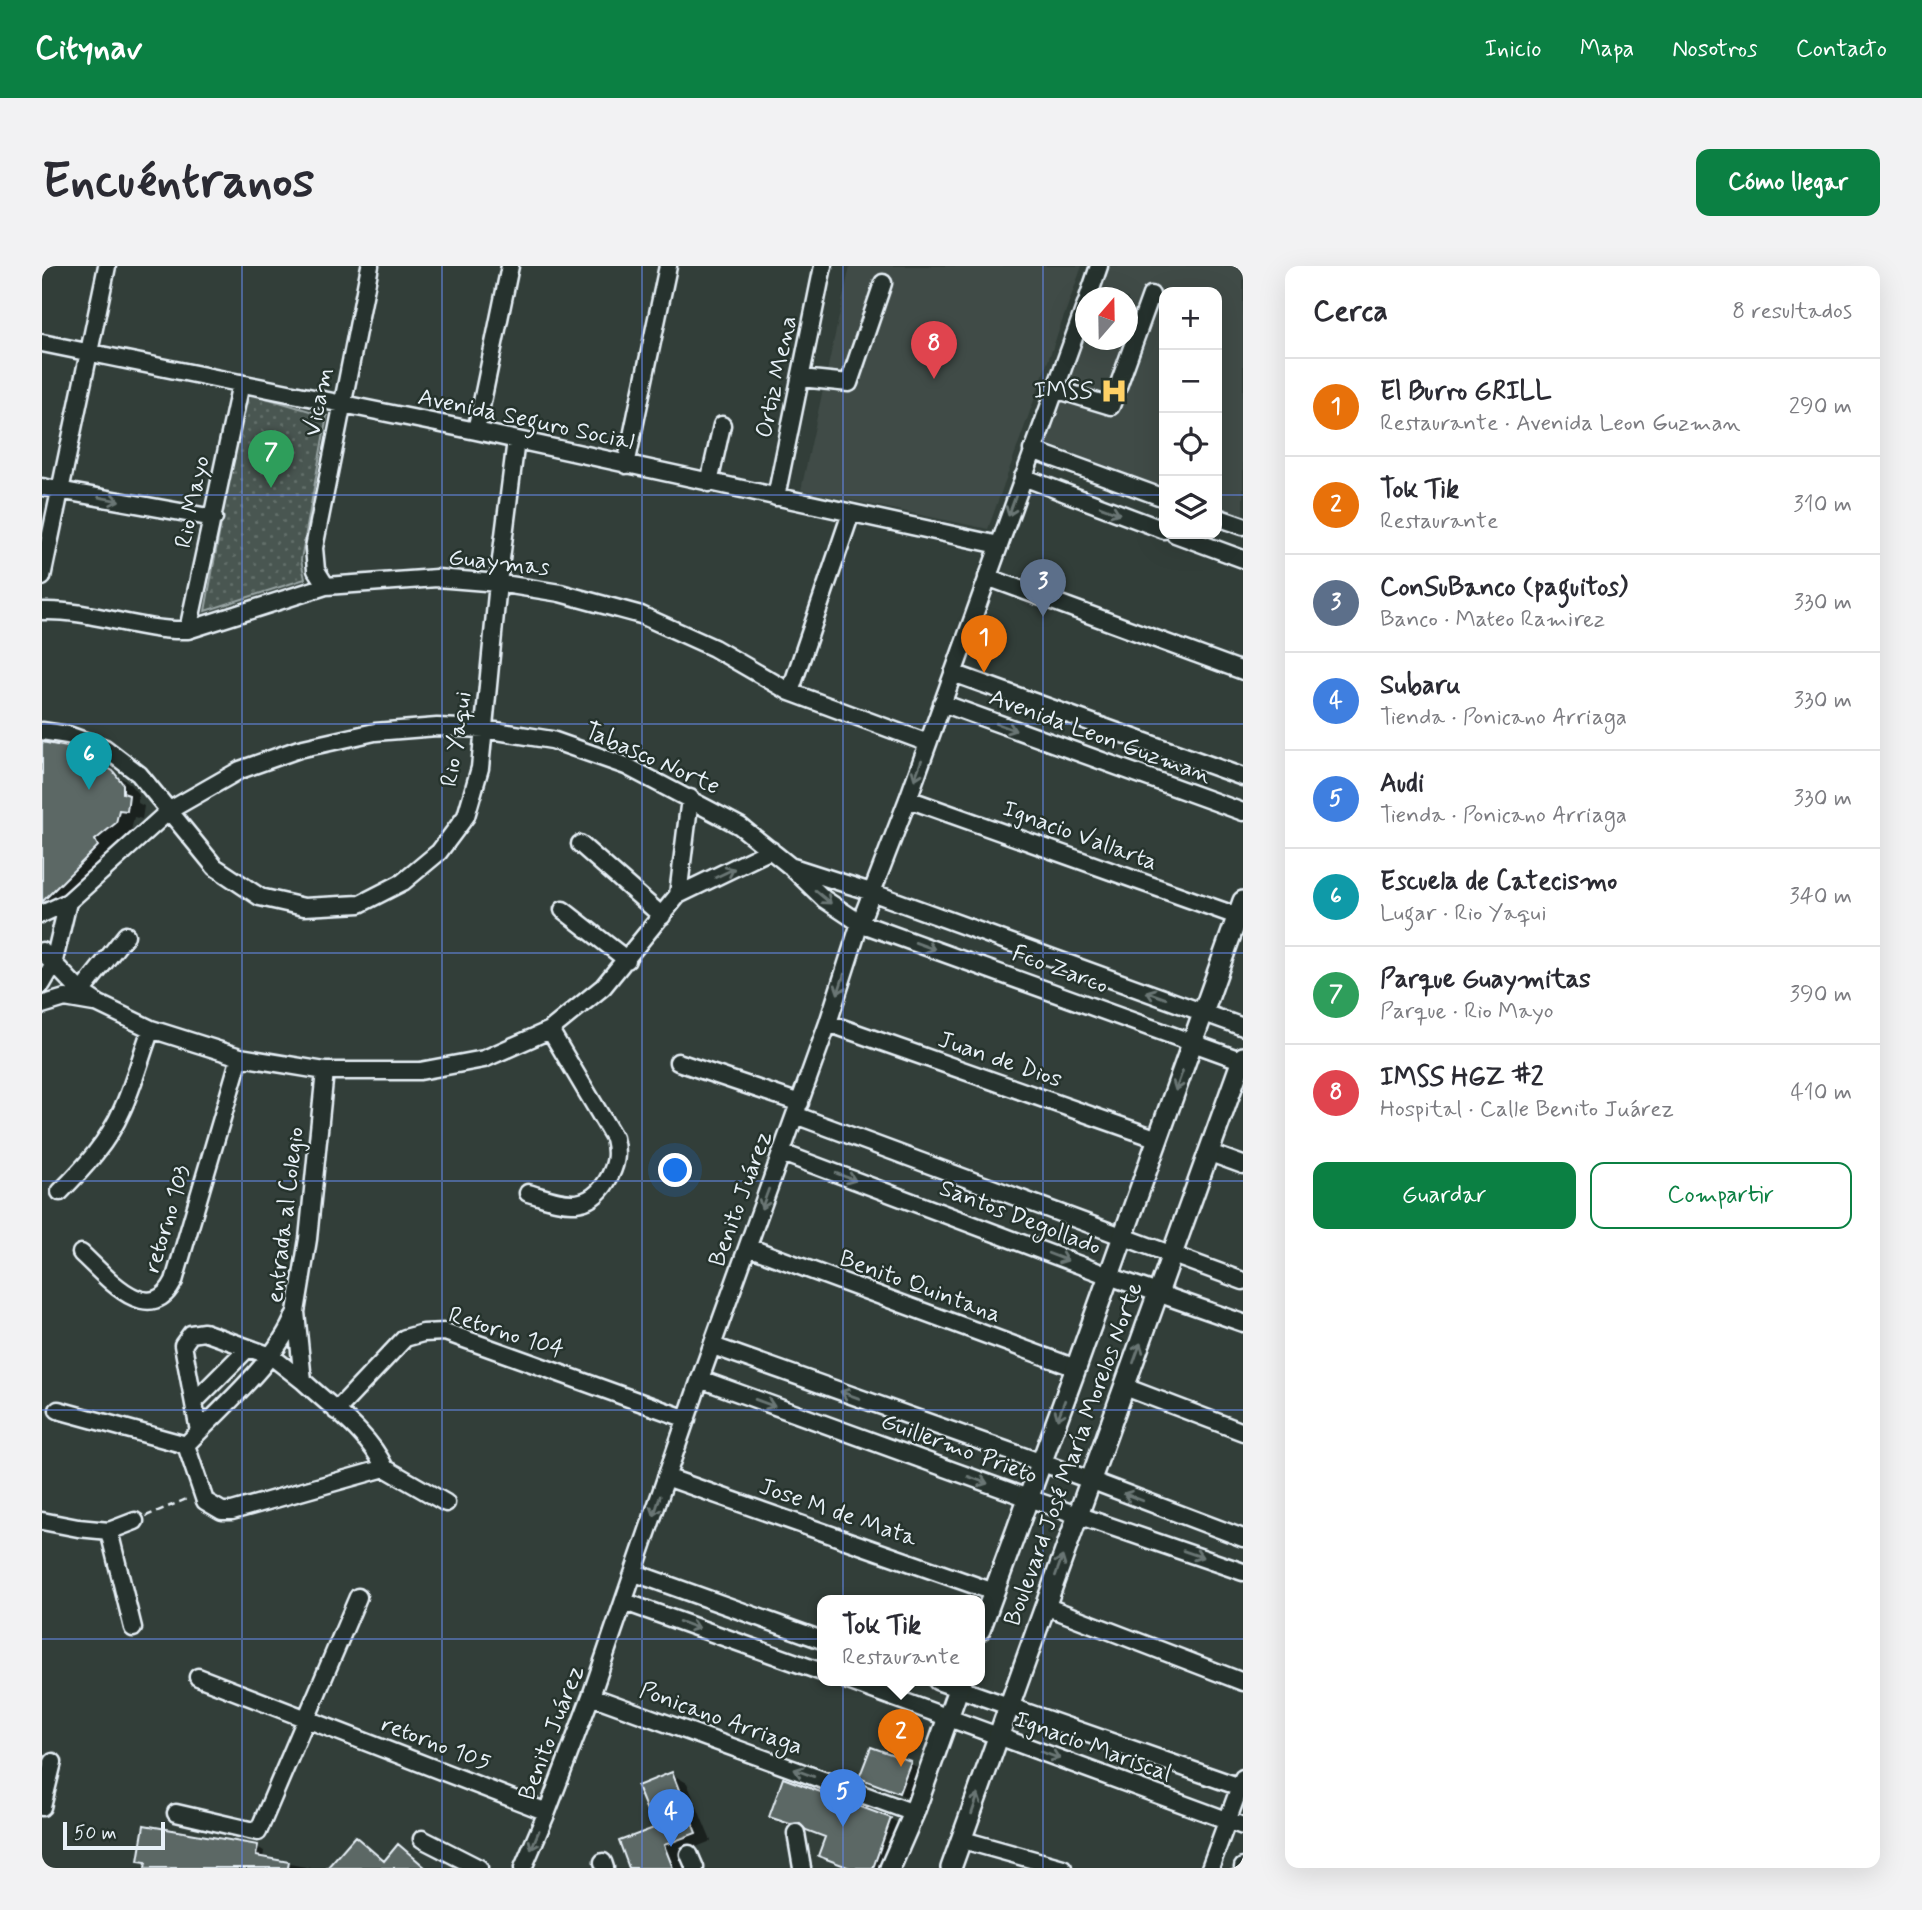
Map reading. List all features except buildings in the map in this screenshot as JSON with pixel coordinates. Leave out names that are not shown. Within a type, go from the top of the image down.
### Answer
[{"type":"main road","name":"Boulevard José María Morelos Norte","points":[[985,1616],[1240,909]]},
{"type":"main road","name":"Boulevard José María Morelos Norte","points":[[951,1868],[1243,1059]]},
{"type":"main road","points":[[890,1868],[914,1813],[960,1686]]},
{"type":"street","points":[[42,577],[107,266]]},
{"type":"street","name":"Vicam","points":[[326,586],[316,570],[314,548],[370,266]]},
{"type":"street","points":[[476,432],[510,266]]},
{"type":"street","points":[[626,465],[667,266]]},
{"type":"street","name":"Ortiz Mena","points":[[776,497],[823,266]]},
{"type":"street","points":[[1092,287],[1099,266]]},
{"type":"street","points":[[801,378],[849,383],[883,283]]},
{"type":"street","points":[[1055,389],[1111,406],[1151,295]]},
{"type":"street","name":"Benito Juárez","points":[[523,1868],[592,1696],[700,1379],[828,1023],[860,923],[908,799],[1075,334]]},
{"type":"street","name":"Avenida Seguro Social","points":[[42,343],[516,440],[999,545]]},
{"type":"street","name":"Rio Mayo","points":[[188,629],[241,383]]},
{"type":"street","points":[[709,483],[722,425]]},
{"type":"street","name":"Rio Yaqui","points":[[42,731],[68,735],[104,748],[139,774],[215,867],[260,897],[304,907],[360,904],[403,882],[439,852],[466,816],[480,768],[498,583],[516,440]]},
{"type":"street","points":[[1032,450],[1159,496]]},
{"type":"street","points":[[1023,477],[1159,528]]},
{"type":"street","points":[[42,486],[214,518]]},
{"type":"street","points":[[790,692],[851,513]]},
{"type":"street","points":[[1222,518],[1243,526]]},
{"type":"street","points":[[1189,539],[1243,559]]},
{"type":"street","name":"Guaymas","points":[[42,611],[93,615],[174,630],[188,629],[326,586],[436,578],[498,583],[560,593],[641,615],[714,648],[790,692],[928,743]]},
{"type":"street","points":[[987,578],[1243,671]]},
{"type":"street","name":"Avenida Leon Guzman","points":[[953,673],[1243,777]]},
{"type":"street","name":"Avenida Leon Guzman","points":[[942,704],[1243,813]]},
{"type":"street","name":"Tabasco Norte","points":[[42,914],[68,902],[170,810],[240,770],[299,749],[375,732],[437,727],[484,729],[552,740],[626,766],[740,826],[790,866],[871,892]]},
{"type":"street","points":[[678,895],[690,798]]},
{"type":"street","name":"Ignacio Vallarta","points":[[908,799],[1240,909]]},
{"type":"street","points":[[580,844],[662,916]]},
{"type":"street","points":[[42,951],[81,992],[99,1004],[150,1028],[240,1057],[325,1071],[420,1071],[484,1059],[550,1030],[603,987],[678,895],[771,850]]},
{"type":"street","name":"Fco Zarco","points":[[790,866],[824,899],[860,923],[1243,1059]]},
{"type":"street","name":"Fco Zarco","points":[[871,892],[1243,1027]]},
{"type":"street","points":[[42,984],[53,965],[68,902]]},
{"type":"street","points":[[563,910],[627,960]]},
{"type":"street","points":[[81,992],[126,935]]},
{"type":"street","points":[[42,1005],[65,998],[99,1004]]},
{"type":"street","name":"Juan de Dios","points":[[828,1023],[1158,1139]]},
{"type":"street","points":[[60,1192],[82,1170],[107,1137],[122,1111],[150,1028]]},
{"type":"street","points":[[528,1193],[563,1203],[588,1202],[602,1190],[614,1169],[618,1154],[614,1138],[550,1030]]},
{"type":"street","name":"retorno 103","points":[[80,1254],[128,1295],[144,1301],[159,1299],[169,1292],[240,1057]]},
{"type":"street","name":"Santos Degollado","points":[[678,1062],[1243,1282]]},
{"type":"street","name":"entrada al Colegio","points":[[303,1381],[296,1312],[308,1239],[325,1071]]},
{"type":"street","name":"Santos Degollado","points":[[782,1153],[1109,1276],[1243,1323]]},
{"type":"street","points":[[1210,1153],[1243,1165]]},
{"type":"street","name":"Benito Quintana","points":[[748,1247],[1076,1368]]},
{"type":"street","points":[[186,1445],[271,1356],[289,1331],[296,1312]]},
{"type":"street","points":[[199,1431],[183,1345],[191,1334],[204,1332],[271,1356],[358,1430],[378,1453],[385,1468],[446,1503]]},
{"type":"street","name":"Retorno 104","points":[[336,1411],[405,1338],[423,1333],[445,1332],[687,1419]]},
{"type":"street","name":"Guillermo Prieto","points":[[713,1346],[1090,1480],[1243,1538]]},
{"type":"street","points":[[194,1402],[248,1348]]},
{"type":"street","name":"Guillermo Prieto","points":[[700,1379],[1028,1498],[1243,1572]]},
{"type":"street","points":[[1125,1387],[1243,1432]]},
{"type":"street","points":[[58,1410],[186,1445]]},
{"type":"street","points":[[186,1445],[205,1502],[232,1511],[385,1468]]},
{"type":"street","name":"Jose M de Mata","points":[[666,1477],[994,1592]]},
{"type":"street","points":[[42,1521],[109,1531],[135,1521]]},
{"type":"street","points":[[109,1531],[133,1628]]},
{"type":"street","points":[[635,1573],[817,1638]]},
{"type":"street","points":[[176,1813],[258,1832],[358,1597]]},
{"type":"street","points":[[625,1601],[817,1670]]},
{"type":"street","points":[[1045,1606],[1243,1682]]},
{"type":"street","name":"retorno 105","points":[[198,1677],[547,1812]]},
{"type":"street","name":"Ignacio Mariscal","points":[[862,1686],[1243,1826]]},
{"type":"street","name":"Ignacio Mariscal","points":[[962,1686],[1007,1708],[1242,1785]]},
{"type":"street","name":"Ponicano Arriaga","points":[[592,1696],[914,1813]]},
{"type":"street","points":[[42,1807],[53,1762]]},
{"type":"street","points":[[1210,1868],[1242,1785]]},
{"type":"street","points":[[796,1833],[802,1868]]},
{"type":"street","points":[[422,1839],[479,1868]]},
{"type":"street","points":[[963,1840],[1063,1868]]},
{"type":"path","points":[[135,1521],[201,1492]]},
{"type":"shaded area","points":[[850,266],[1082,266],[988,529],[801,490]]},
{"type":"shaded area","name":"IMSS","points":[[1110,266],[1243,266],[1243,517],[1222,509],[1222,287],[1159,287],[1159,486],[1045,443],[1079,350],[1138,350],[1138,287],[1103,287]]},
{"type":"shaded area","points":[[245,392],[327,416],[301,560],[305,579],[205,611]]},
{"type":"place","name":"IMSS HGZ #2","points":[[934,379]]},
{"type":"place","name":"IMSS","points":[[1114,391]]},
{"type":"place","name":"Parque Guaymitas","points":[[271,488]]},
{"type":"place","name":"ConSuBanco (paguitos)","points":[[1043,617]]},
{"type":"place","name":"El Burro GRILL","points":[[984,673]]},
{"type":"place","name":"Escuela de Catecismo","points":[[89,790]]},
{"type":"place","name":"Tok Tik","points":[[901,1767]]},
{"type":"place","name":"Audi","points":[[843,1827]]},
{"type":"place","name":"Subaru","points":[[671,1847]]}]
